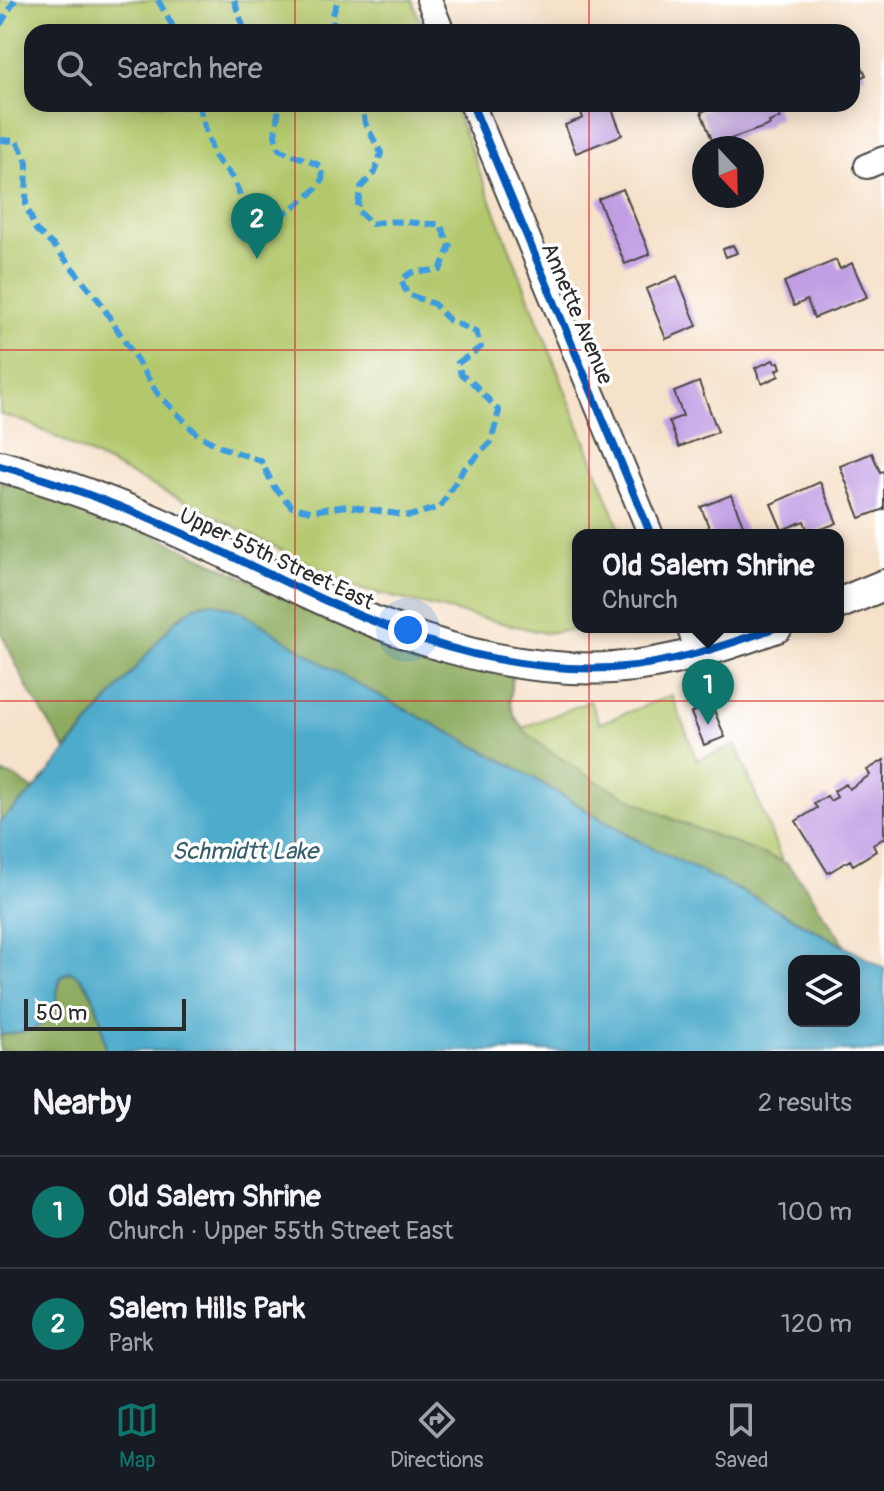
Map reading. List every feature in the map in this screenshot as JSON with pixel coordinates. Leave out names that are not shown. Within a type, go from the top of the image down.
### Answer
[{"type":"street","points":[[429,0],[439,24]]},
{"type":"street","name":"Annette Avenue","points":[[475,112],[649,529]]},
{"type":"street","name":"Upper 55th Street East","points":[[0,466],[118,505],[349,613],[452,650],[505,661],[582,668],[640,665],[694,640],[739,633]]},
{"type":"street","points":[[844,602],[884,585]]},
{"type":"green space","points":[[0,0],[412,0],[421,24],[24,24],[24,112],[456,112],[620,529],[572,529],[572,630],[545,633],[359,589],[28,423],[0,414]]},
{"type":"green space","points":[[0,481],[121,521],[317,612],[393,643],[431,657],[512,676],[510,700],[514,715],[526,732],[546,749],[601,784],[672,819],[786,863],[807,888],[845,946],[749,895],[660,853],[515,767],[344,677],[240,611],[203,603],[180,616],[66,750],[28,689],[0,630]]},
{"type":"green space","points":[[672,695],[697,760],[736,745],[784,866],[753,878],[507,734],[590,701],[600,723]]},
{"type":"green space","points":[[0,773],[15,777],[34,790],[0,822]]},
{"type":"green space","points":[[73,971],[87,987],[97,1007],[105,1051],[0,1051],[0,1035],[32,1030],[54,1009],[61,976]]},
{"type":"water","name":"Schmidtt Lake","points":[[211,602],[240,611],[344,677],[515,767],[629,836],[763,902],[884,968],[884,1051],[105,1051],[97,1006],[87,985],[70,971],[61,976],[56,1002],[48,1019],[35,1028],[0,1035],[0,822],[34,790],[173,623],[195,606]]},
{"type":"building","points":[[860,63],[866,75],[860,78]]},
{"type":"building","points":[[581,112],[613,112],[622,135],[576,153],[565,125],[583,118]]},
{"type":"building","points":[[701,112],[778,112],[780,118],[769,122],[770,125],[739,136],[710,136]]},
{"type":"building","points":[[623,189],[650,254],[625,264],[598,199]]},
{"type":"building","points":[[733,245],[737,253],[726,257],[723,249]]},
{"type":"building","points":[[836,260],[840,269],[852,263],[867,297],[814,318],[807,300],[794,306],[784,282]]},
{"type":"building","points":[[677,276],[697,326],[666,339],[646,289]]},
{"type":"building","points":[[773,360],[779,362],[781,368],[776,370],[779,376],[762,384],[755,368]]},
{"type":"building","points":[[699,382],[718,432],[679,447],[669,421],[683,416],[674,392]]},
{"type":"building","points":[[872,453],[880,472],[884,471],[884,509],[860,518],[840,466]]},
{"type":"building","points":[[820,482],[837,523],[822,529],[807,529],[804,521],[782,529],[771,504]]},
{"type":"building","points":[[731,495],[745,529],[710,529],[701,507]]},
{"type":"building","points":[[704,704],[705,708],[712,705],[725,737],[704,745],[691,713]]},
{"type":"building","points":[[884,760],[884,838],[873,845],[876,851],[853,865],[850,860],[828,873],[796,821],[817,808],[814,804],[827,796],[830,801],[837,797],[834,791],[846,784],[849,789],[870,775],[867,770]]},
{"type":"marked path","points":[[0,25],[15,0]]},
{"type":"marked path","points":[[158,0],[172,24]]},
{"type":"marked path","points":[[234,0],[242,24]]},
{"type":"marked path","points":[[334,24],[332,17],[338,0]]},
{"type":"marked path","points":[[200,112],[214,156],[233,178],[249,217],[261,227],[304,199],[322,178],[322,167],[279,149],[275,135],[278,112]]},
{"type":"marked path","points":[[0,140],[17,141],[27,162],[26,205],[36,230],[56,248],[100,302],[158,394],[196,433],[218,446],[261,461],[274,487],[292,507],[311,511],[347,506],[410,516],[440,507],[463,470],[491,442],[499,411],[471,381],[461,375],[458,363],[481,347],[476,332],[449,320],[434,304],[407,294],[401,279],[413,272],[440,270],[450,246],[440,224],[372,224],[357,210],[361,187],[375,172],[381,153],[365,123],[363,112]]},
{"type":"cycle path","points":[[475,112],[649,529]]},
{"type":"cycle path","points":[[0,466],[54,482],[133,512],[355,614],[404,633],[504,661],[557,667],[633,666],[696,654],[760,633]]},
{"type":"place","name":"Salem Hills Park","points":[[257,259]]},
{"type":"place","name":"Old Salem Shrine","points":[[708,725]]}]
